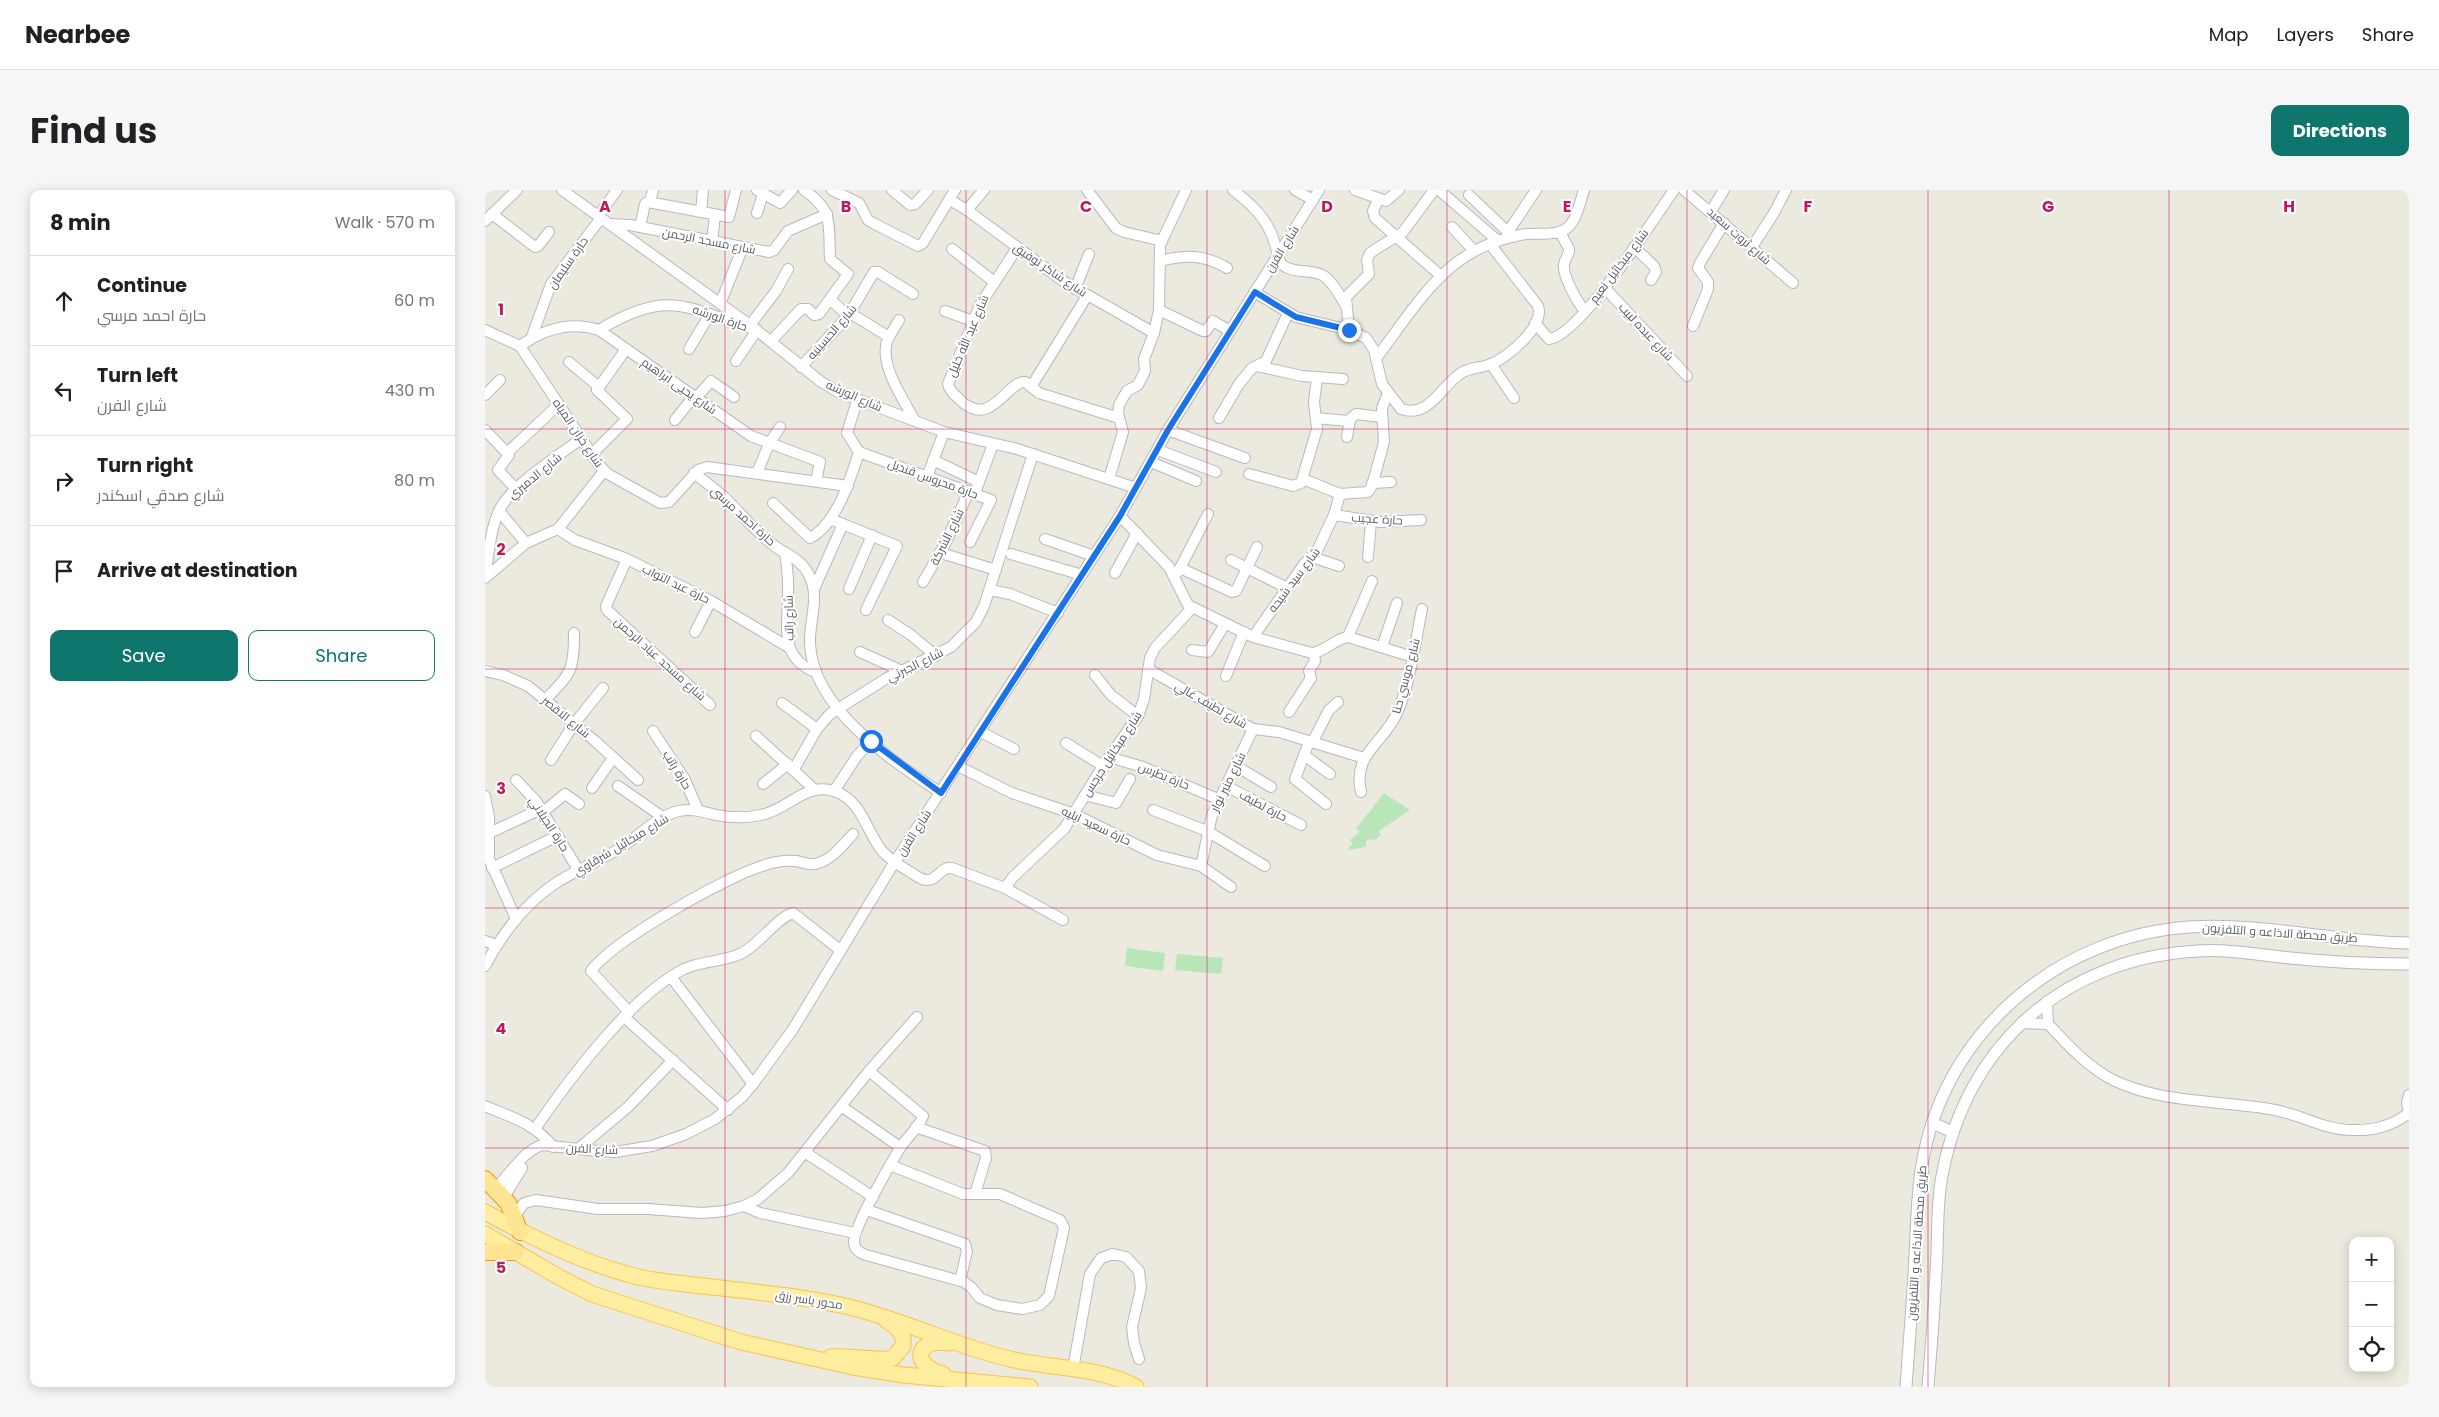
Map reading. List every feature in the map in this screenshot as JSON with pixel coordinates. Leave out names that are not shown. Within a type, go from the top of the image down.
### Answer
[{"type":"highway","points":[[495,1188],[515,1216],[520,1232]]},
{"type":"highway","points":[[485,1252],[516,1252]]},
{"type":"main road","name":"محور ياسر رزق","points":[[485,1212],[520,1232],[567,1253],[635,1276],[804,1298],[879,1315],[963,1345],[1010,1359],[1099,1374],[1135,1387]]},
{"type":"main road","points":[[485,1234],[592,1294],[741,1342],[812,1359],[904,1374],[1030,1387]]},
{"type":"main road","points":[[812,1359],[845,1356],[893,1358],[903,1346],[903,1336],[897,1327],[879,1315]]},
{"type":"main road","points":[[963,1345],[932,1342],[923,1350],[921,1358],[924,1365],[931,1370],[970,1381]]},
{"type":"street","points":[[517,190],[489,217],[535,247],[538,246],[549,232]]},
{"type":"street","name":"شارع الورشه","points":[[562,190],[754,328],[820,381],[857,401],[944,432],[1033,454],[1136,488]]},
{"type":"street","name":"حارة سليمان","points":[[531,339],[551,284],[603,220],[617,190]]},
{"type":"street","points":[[650,202],[653,190]]},
{"type":"street","points":[[701,212],[703,190]]},
{"type":"street","points":[[640,227],[645,204],[650,202],[715,215],[730,216],[736,190]]},
{"type":"street","points":[[757,213],[760,192],[780,203],[792,190]]},
{"type":"street","points":[[771,341],[801,309],[806,309],[817,315],[847,274],[830,259],[830,226],[827,214],[819,202],[804,190]]},
{"type":"street","points":[[832,190],[859,203],[868,220],[915,246],[923,243],[952,195]]},
{"type":"street","points":[[892,190],[910,205],[915,204],[928,190]]},
{"type":"street","points":[[967,210],[984,190]]},
{"type":"street","points":[[1087,190],[1117,228],[1123,232],[1162,241]]},
{"type":"street","points":[[1109,479],[1123,432],[1119,418],[1119,405],[1127,391],[1138,385],[1145,371],[1144,360],[1154,333],[1159,310],[1162,241],[1186,190]]},
{"type":"street","points":[[1233,190],[1255,208],[1263,218],[1275,243],[1277,256],[1286,268],[1321,274],[1327,278],[1346,306]]},
{"type":"street","points":[[1295,190],[1313,200]]},
{"type":"street","name":"شارع الفرن","points":[[495,1188],[539,1152],[553,1147],[615,1152],[652,1146],[701,1127],[728,1110],[753,1084],[793,1028],[894,863],[1120,516],[1168,430],[1319,190]]},
{"type":"street","points":[[1355,190],[1378,200],[1389,200],[1399,190]]},
{"type":"street","points":[[1349,330],[1346,297],[1369,274],[1367,260],[1370,253],[1398,236],[1434,190]]},
{"type":"street","points":[[1255,292],[1288,313],[1316,323],[1349,330],[1366,338],[1377,357],[1379,378],[1401,410],[1415,410],[1435,401],[1463,372],[1491,364],[1512,351],[1535,323],[1540,311],[1494,242],[1439,190]]},
{"type":"street","points":[[1510,234],[1536,190]]},
{"type":"street","points":[[1377,357],[1441,276],[1474,252],[1510,234],[1560,232],[1568,228],[1574,219],[1584,190]]},
{"type":"street","name":"شارع ميخائيل نعيم","points":[[1535,323],[1551,339],[1567,330],[1605,288],[1674,190]]},
{"type":"street","name":"شارع ثروت سعيد","points":[[1684,190],[1711,211],[1793,283]]},
{"type":"street","points":[[1711,211],[1724,190]]},
{"type":"street","points":[[1751,247],[1774,213],[1786,190]]},
{"type":"street","name":"شارع شاكر توفيق","points":[[952,195],[967,210],[1075,289],[1154,333]]},
{"type":"street","points":[[1469,195],[1510,234]]},
{"type":"street","points":[[1378,200],[1373,215],[1441,276]]},
{"type":"street","name":"شارع مسجد الرحمن","points":[[603,220],[712,242],[772,251],[788,231],[827,214]]},
{"type":"street","points":[[712,242],[715,215]]},
{"type":"street","points":[[1693,326],[1708,289],[1708,282],[1698,268],[1699,263],[1724,223]]},
{"type":"street","points":[[1452,227],[1474,252]]},
{"type":"street","points":[[1560,232],[1569,249],[1564,271],[1575,298],[1585,311]]},
{"type":"street","points":[[721,304],[743,246]]},
{"type":"street","points":[[1634,247],[1654,266],[1656,272],[1651,280]]},
{"type":"street","name":"شارع عبد الله خليل","points":[[1017,248],[993,282],[973,321],[948,384],[950,390],[963,402],[979,409],[992,406],[1021,382],[1031,387]]},
{"type":"street","points":[[952,249],[993,282]]},
{"type":"street","points":[[1075,289],[1089,254]]},
{"type":"street","points":[[1160,262],[1194,256],[1206,258],[1227,268]]},
{"type":"street","points":[[736,361],[788,269]]},
{"type":"street","name":"شارع الحسينيه","points":[[801,367],[849,314],[872,274],[877,272],[913,294]]},
{"type":"street","name":"شارع عبده لبيب","points":[[1605,288],[1687,376]]},
{"type":"street","points":[[1087,296],[1031,387],[1039,393],[1119,418]]},
{"type":"street","points":[[830,299],[849,314],[889,338]]},
{"type":"street","name":"حارة الورشه","points":[[599,330],[631,314],[665,304],[684,306],[754,328]]},
{"type":"street","points":[[1159,310],[1204,332],[1213,321],[1230,331]]},
{"type":"street","points":[[945,311],[973,321]]},
{"type":"street","points":[[1219,418],[1239,384],[1257,366],[1265,361],[1288,313]]},
{"type":"street","points":[[689,349],[710,314]]},
{"type":"street","points":[[899,320],[889,338],[886,355],[887,365],[915,421]]},
{"type":"street","name":"شارع يحيى ابراهيم","points":[[520,346],[555,328],[584,325],[599,330],[751,436],[820,462],[816,481]]},
{"type":"street","points":[[485,330],[520,346]]},
{"type":"street","name":"شارع خزان المياه","points":[[520,346],[604,471],[655,501],[665,503],[673,498],[694,474]]},
{"type":"street","points":[[591,454],[627,419],[597,391],[626,349]]},
{"type":"street","points":[[569,362],[599,387]]},
{"type":"street","points":[[1491,364],[1514,398]]},
{"type":"street","points":[[1257,366],[1287,374],[1343,380]]},
{"type":"street","points":[[1249,474],[1293,486],[1301,483],[1317,429],[1314,402],[1317,378]]},
{"type":"street","points":[[485,395],[500,380]]},
{"type":"street","points":[[675,420],[711,381],[734,397]]},
{"type":"street","points":[[1303,479],[1340,494],[1368,492],[1383,442],[1381,417],[1384,401],[1388,393]]},
{"type":"street","points":[[773,502],[810,538],[830,519],[848,486],[859,452],[847,434],[857,401]]},
{"type":"street","points":[[507,453],[559,404]]},
{"type":"street","points":[[1347,437],[1350,420],[1356,414],[1381,417]]},
{"type":"street","points":[[1316,418],[1350,420]]},
{"type":"street","points":[[757,474],[769,444],[781,427]]},
{"type":"street","points":[[485,430],[510,456],[498,470],[516,489]]},
{"type":"street","points":[[1168,430],[1245,458]]},
{"type":"street","points":[[927,477],[944,432]]},
{"type":"street","name":"شارع الدميري","points":[[485,577],[499,511],[516,489],[581,439]]},
{"type":"street","name":"شارع الشركة","points":[[923,582],[941,553],[979,482],[993,444]]},
{"type":"street","points":[[1158,450],[1216,472]]},
{"type":"street","name":"حارة محروس قنديل","points":[[859,452],[991,500],[970,542]]},
{"type":"street","name":"شارع الجبرتي","points":[[791,767],[817,729],[838,709],[902,671],[951,647],[970,628],[984,606],[990,590],[1033,454]]},
{"type":"street","points":[[933,460],[979,482]]},
{"type":"street","points":[[1151,462],[1196,481]]},
{"type":"street","points":[[694,474],[707,467],[848,486]]},
{"type":"street","points":[[485,577],[526,543],[558,529],[604,471]]},
{"type":"street","name":"حارة احمد مرسي","points":[[694,474],[723,496],[776,547],[785,552],[807,571],[814,589]]},
{"type":"street","points":[[1372,483],[1391,482]]},
{"type":"street","name":"شارع سيد شيحه","points":[[1227,676],[1249,634],[1312,557],[1334,515],[1340,494]]},
{"type":"street","points":[[499,511],[526,543]]},
{"type":"street","points":[[1208,514],[1178,573],[1183,599],[1193,608],[1249,634],[1314,654],[1335,641],[1348,637],[1413,657]]},
{"type":"street","name":"حارة عجيب","points":[[1334,515],[1371,521],[1421,520]]},
{"type":"street","points":[[1120,516],[1169,567],[1178,573],[1232,592],[1238,589],[1257,546]]},
{"type":"street","points":[[830,519],[897,545],[866,610]]},
{"type":"street","points":[[1368,557],[1371,521]]},
{"type":"street","points":[[843,524],[814,589],[810,642],[815,672],[823,689],[838,709],[871,741],[941,793]]},
{"type":"street","name":"حارة عبد التواب","points":[[558,529],[585,544],[627,559],[711,601],[790,648]]},
{"type":"street","points":[[1115,572],[1137,533]]},
{"type":"street","points":[[849,589],[872,535]]},
{"type":"street","points":[[1045,538],[1094,556]]},
{"type":"street","name":"شارع راتب","points":[[785,552],[788,586],[787,635],[790,648],[800,663],[815,672]]},
{"type":"street","points":[[941,553],[996,570]]},
{"type":"street","points":[[1011,554],[1082,575]]},
{"type":"street","points":[[1312,557],[1339,566]]},
{"type":"street","name":"شارع مسجد عباد الرحمن","points":[[627,559],[606,606],[607,610],[710,705]]},
{"type":"street","points":[[1231,560],[1287,588]]},
{"type":"street","points":[[1348,637],[1372,581]]},
{"type":"street","points":[[990,590],[1011,594],[1058,612]]},
{"type":"street","points":[[695,632],[711,601]]},
{"type":"street","points":[[1382,647],[1397,603]]},
{"type":"street","name":"شارع ميخائيل جرجس","points":[[1005,888],[1064,829],[1106,762],[1138,716],[1144,700],[1147,669],[1155,648],[1193,608]]},
{"type":"street","name":"شارع موسي حنا","points":[[1364,758],[1385,733],[1397,712],[1413,657],[1422,609]]},
{"type":"street","points":[[888,620],[911,635],[936,656]]},
{"type":"street","points":[[1192,650],[1208,652],[1225,624]]},
{"type":"street","points":[[545,700],[571,671],[574,663],[575,633]]},
{"type":"street","points":[[860,652],[902,671]]},
{"type":"street","points":[[1289,712],[1311,678],[1309,671],[1315,661],[1314,654]]},
{"type":"street","name":"شارع لطيف غالي","points":[[1147,669],[1253,729],[1279,732],[1364,758]]},
{"type":"street","name":"شارع الاقصر","points":[[485,671],[528,686],[638,780]]},
{"type":"street","points":[[1095,675],[1111,695],[1138,716]]},
{"type":"street","points":[[551,760],[574,724],[603,688]]},
{"type":"street","points":[[1326,804],[1295,779],[1311,742],[1329,710],[1338,702]]},
{"type":"street","points":[[782,703],[817,729]]},
{"type":"street","name":"شارع منير نوار","points":[[1201,866],[1207,832],[1218,799],[1237,766],[1253,729]]},
{"type":"street","name":"حارة راتب","points":[[653,731],[685,780],[698,810]]},
{"type":"street","points":[[981,732],[1014,749]]},
{"type":"street","points":[[756,736],[815,790]]},
{"type":"street","points":[[871,741],[849,768],[834,791],[847,798],[857,808],[883,852],[894,863],[925,880],[930,880],[949,867],[1005,888],[1063,920]]},
{"type":"street","name":"حارة بطرس","points":[[1066,743],[1106,762],[1143,767],[1218,799]]},
{"type":"street","points":[[1304,755],[1329,774]]},
{"type":"street","points":[[592,788],[613,758]]},
{"type":"street","points":[[1361,792],[1359,774],[1364,758]]},
{"type":"street","name":"حارة سعيد ايليه","points":[[958,766],[1012,793],[1074,814],[1157,854],[1201,866],[1231,887]]},
{"type":"street","points":[[1237,766],[1271,787]]},
{"type":"street","points":[[763,784],[791,767]]},
{"type":"street","points":[[1085,795],[1116,803],[1129,779]]},
{"type":"street","name":"حارة الجيلاني","points":[[516,780],[542,811],[579,871]]},
{"type":"street","points":[[618,786],[664,818]]},
{"type":"street","name":"حارة لطيف","points":[[1226,786],[1301,825]]},
{"type":"street","name":"شارع ميخائيل شرقاوي","points":[[485,966],[496,945],[516,919],[544,891],[623,846],[664,818],[679,811],[698,810],[734,817],[763,815],[782,808],[806,792],[815,790],[834,791]]},
{"type":"street","points":[[487,835],[542,811],[565,794],[579,804]]},
{"type":"street","points":[[485,796],[488,851],[492,868],[516,919]]},
{"type":"street","points":[[1153,810],[1207,832],[1265,866]]},
{"type":"street","points":[[728,1110],[673,1060],[627,1014],[591,970],[608,953],[653,924],[732,880],[769,864],[796,861],[815,864],[837,851],[853,834]]},
{"type":"street","points":[[492,868],[557,836]]},
{"type":"street","points":[[535,1128],[562,1091],[627,1014],[659,985],[671,977],[698,963],[744,952],[793,913],[840,950]]},
{"type":"street","name":"طريق محطة الاذاعه و التلفزيون","points":[[1905,1387],[1919,1195],[1923,1156],[1932,1123],[1954,1073],[1991,1020],[2019,994],[2051,971],[2102,946],[2151,932],[2211,927],[2409,943]]},
{"type":"street","points":[[485,941],[496,945]]},
{"type":"street","name":"طريق محطة الاذاعه و التلفزيون","points":[[1927,1387],[1939,1197],[1945,1160],[1962,1108],[1979,1076],[1999,1046],[2021,1023],[2047,1001],[2070,986],[2105,969],[2143,958],[2181,952],[2229,951],[2312,960],[2408,965]]},
{"type":"street","points":[[671,977],[753,1084]]},
{"type":"street","points":[[2047,1001],[2048,1024]]},
{"type":"street","points":[[515,1216],[524,1203],[536,1200],[598,1209],[648,1209],[702,1213],[725,1211],[744,1206],[774,1187],[806,1153],[869,1071],[917,1017]]},
{"type":"street","points":[[2021,1023],[2048,1024],[2099,1072],[2120,1083],[2153,1094],[2276,1110],[2318,1125],[2341,1130],[2364,1130],[2389,1126],[2409,1113],[2407,1103],[2409,1095]]},
{"type":"street","points":[[578,1149],[628,1107],[673,1060]]},
{"type":"street","points":[[869,1071],[921,1113],[922,1119],[900,1147],[890,1165],[873,1197],[855,1233],[854,1244],[861,1253],[960,1281],[971,1287],[980,1298],[997,1305],[1022,1309],[1040,1305],[1049,1296],[1064,1228],[1062,1222],[1057,1218],[1000,1194],[957,1192],[890,1165]]},
{"type":"street","points":[[485,1106],[535,1128],[553,1147]]},
{"type":"street","points":[[841,1106],[900,1147]]},
{"type":"street","points":[[1932,1123],[1953,1132]]},
{"type":"street","points":[[916,1128],[985,1151],[986,1158],[975,1194]]},
{"type":"street","points":[[806,1153],[873,1197]]},
{"type":"street","points":[[744,1206],[760,1213],[855,1233]]},
{"type":"street","points":[[867,1210],[965,1244],[967,1255],[960,1281]]},
{"type":"street","points":[[1073,1370],[1090,1274],[1096,1262],[1113,1254],[1131,1260],[1139,1271],[1141,1288],[1133,1327],[1134,1343],[1139,1359]]},
{"type":"street","points":[[1913,1289],[1918,1284],[1925,1284],[1931,1286],[1934,1293]]},
{"type":"green space","points":[[1384,793],[1410,810],[1379,831],[1381,835],[1375,840],[1367,839],[1365,847],[1349,850],[1349,847],[1353,844],[1350,840],[1360,832],[1356,829]]},
{"type":"green space","points":[[1127,948],[1165,953],[1163,971],[1125,966]]},
{"type":"green space","points":[[1177,954],[1223,958],[1221,974],[1175,970]]},
{"type":"route","points":[[871,741],[941,793],[1120,516],[1168,430],[1255,292],[1296,317],[1349,330]]}]
